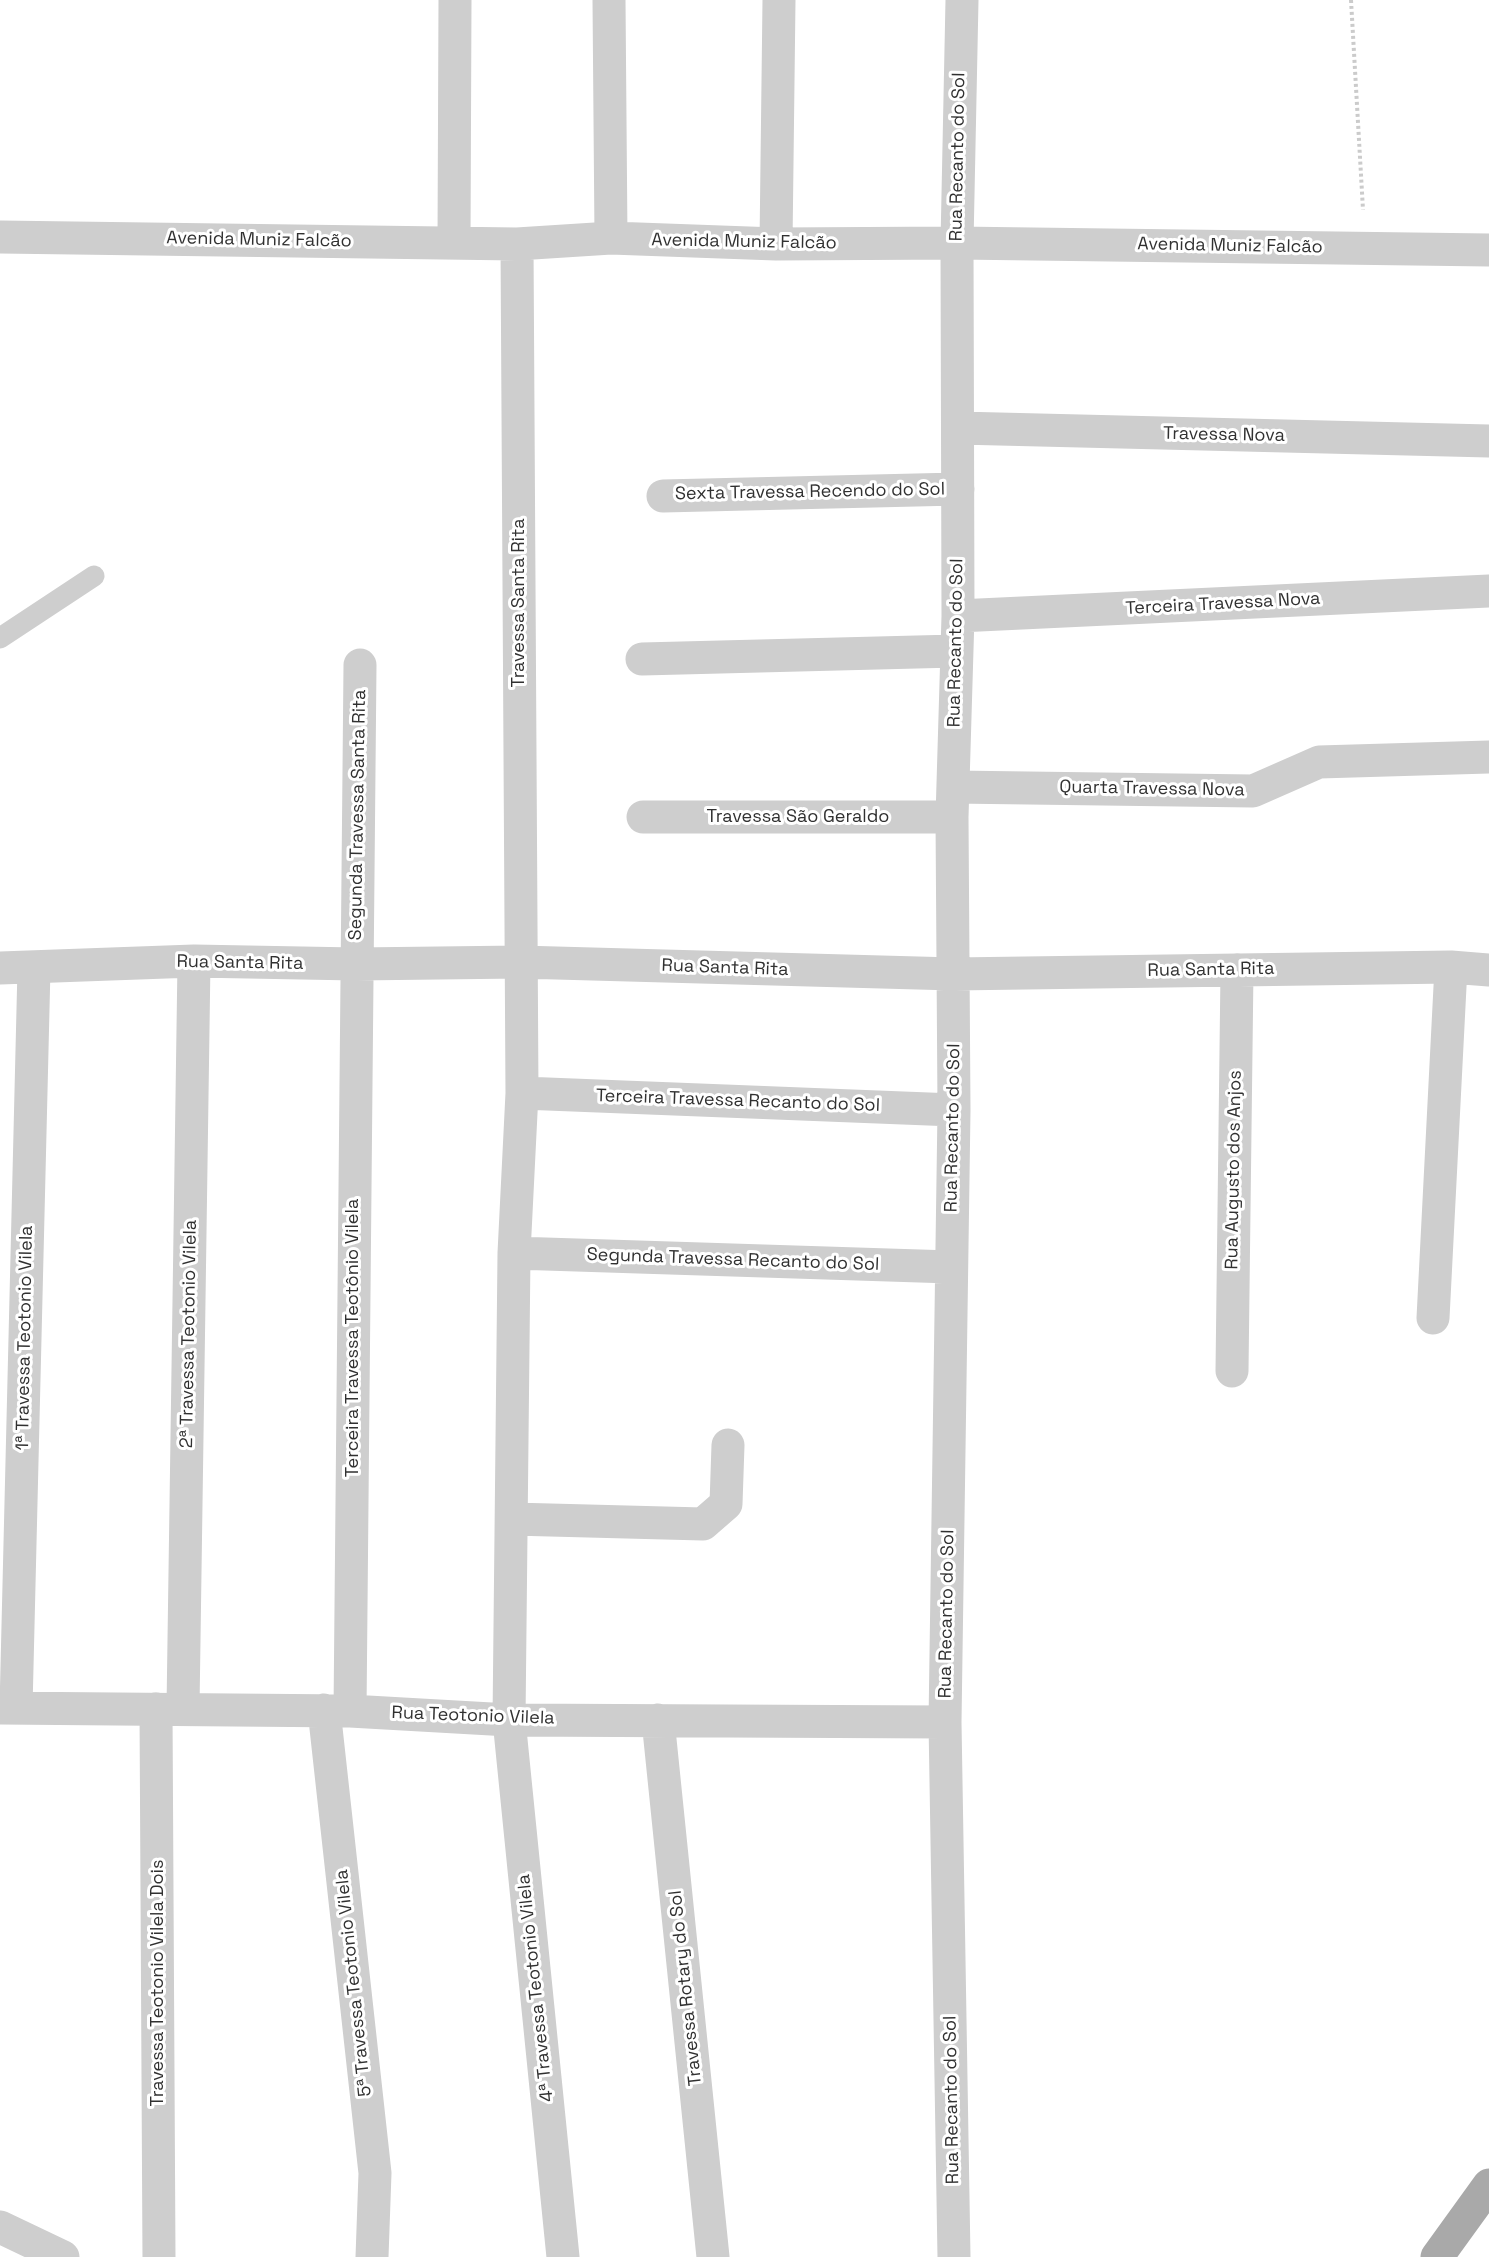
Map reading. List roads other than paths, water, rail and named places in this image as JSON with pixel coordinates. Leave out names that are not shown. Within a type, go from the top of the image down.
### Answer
[{"type":"main road","points":[[1437,2257],[1489,2186]]},
{"type":"street","points":[[454,242],[455,0]]},
{"type":"street","points":[[609,0],[611,238]]},
{"type":"street","points":[[776,244],[779,0]]},
{"type":"street","name":"Rua Recanto do Sol","points":[[954,2257],[945,1722],[954,1110],[953,802],[958,616],[957,243],[962,0]]},
{"type":"street","name":"Avenida Muniz Falcão","points":[[0,237],[517,244],[611,238],[776,244],[957,243],[1489,250]]},
{"type":"street","name":"Travessa Santa Rita","points":[[517,244],[520,962]]},
{"type":"street","name":"Travessa Nova","points":[[958,428],[1489,441]]},
{"type":"street","name":"Sexta Travessa Recendo do Sol","points":[[663,495],[958,489]]},
{"type":"street","name":"Terceira Travessa Nova","points":[[958,616],[1489,591]]},
{"type":"street","points":[[642,659],[956,651]]},
{"type":"street","name":"Segunda Travessa Santa Rita","points":[[356,964],[360,665]]},
{"type":"street","name":"Quarta Travessa Nova","points":[[953,802],[1253,791],[1319,762],[1489,757]]},
{"type":"street","name":"Travessa São Geraldo","points":[[643,817],[953,802]]},
{"type":"street","name":"Rua Santa Rita","points":[[0,968],[194,961],[356,964],[520,962],[954,974],[1451,968],[1489,970]]},
{"type":"street","name":"2ª Travessa Teotonio Vilela","points":[[170,1708],[194,961]]},
{"type":"street","points":[[509,1720],[513,1519],[514,1253],[522,1093],[520,962]]},
{"type":"street","name":"Terceira Travessa Teotônio Vilela","points":[[337,1710],[356,964]]},
{"type":"street","name":"1ª Travessa Teotonio Vilela","points":[[8,1708],[34,968]]},
{"type":"street","points":[[1433,1318],[1451,968]]},
{"type":"street","name":"Rua Augusto dos Anjos","points":[[1232,1371],[1237,970]]},
{"type":"street","name":"Terceira Travessa Recanto do Sol","points":[[522,1093],[954,1110]]},
{"type":"street","name":"Segunda Travessa Recanto do Sol","points":[[514,1253],[951,1267]]},
{"type":"street","points":[[513,1519],[703,1524],[726,1504],[728,1445]]},
{"type":"street","name":"Rua Teotonio Vilela","points":[[8,1708],[337,1710],[509,1720],[945,1722]]},
{"type":"street","name":"Travessa Teotonio Vilela Dois","points":[[159,2257],[170,1708]]},
{"type":"street","name":"5ª Travessa Teotonio Vilela","points":[[337,1710],[375,2172],[372,2257]]},
{"type":"street","name":"4ª Travessa Teotonio Vilela","points":[[509,1720],[563,2257]]},
{"type":"street","name":"Travessa Rotary do Sol","points":[[658,1720],[713,2257]]},
{"type":"street","points":[[0,2227],[63,2257]]},
{"type":"lane","points":[[0,638],[94,576]]}]
